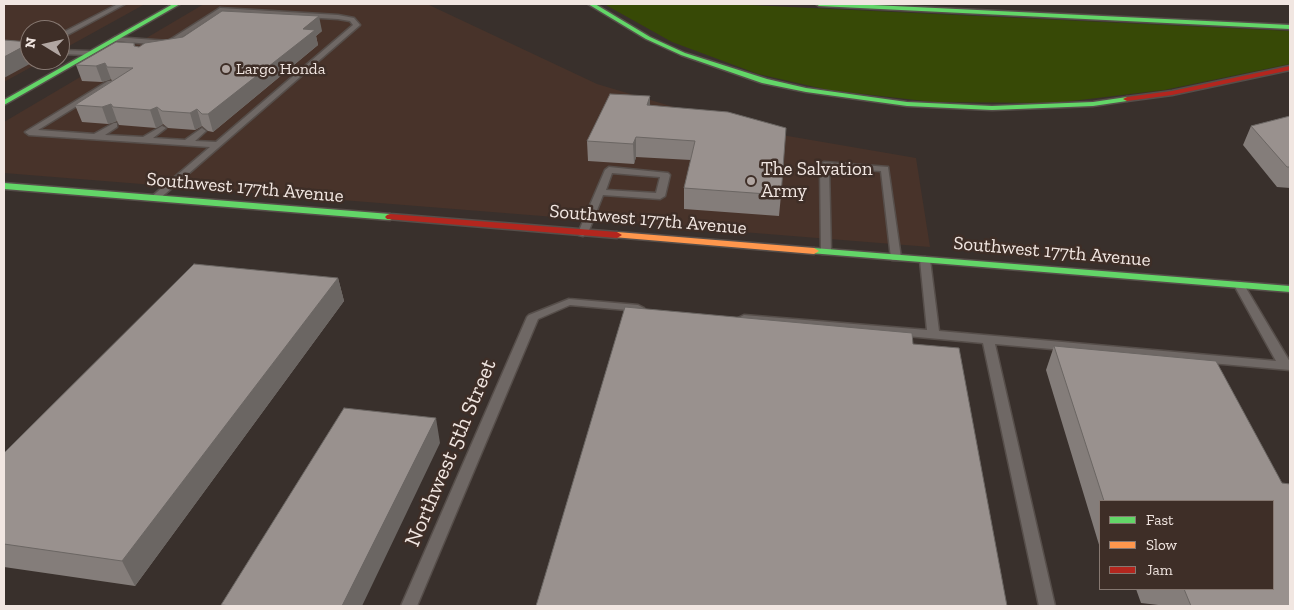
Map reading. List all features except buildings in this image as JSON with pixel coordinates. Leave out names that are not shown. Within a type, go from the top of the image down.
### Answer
[{"type":"main road","points":[[4,103],[177,4]]},
{"type":"main road","points":[[591,4],[666,47],[721,68],[806,90],[907,104],[1000,108],[1093,104],[1172,93],[1290,68]]},
{"type":"main road","points":[[819,4],[1290,27]]},
{"type":"main road","points":[[1035,4],[1290,16]]},
{"type":"main road","name":"Southwest 177th Avenue","points":[[4,186],[1290,289]]},
{"type":"lane","points":[[70,31],[122,4]]},
{"type":"lane","points":[[153,54],[220,10],[338,16],[352,19],[357,25],[155,198]]},
{"type":"lane","points":[[115,40],[169,43]]},
{"type":"lane","points":[[70,53],[89,54]]},
{"type":"lane","points":[[108,83],[29,132],[218,145]]},
{"type":"lane","points":[[97,136],[114,124]]},
{"type":"lane","points":[[145,140],[162,128]]},
{"type":"lane","points":[[187,143],[202,131]]},
{"type":"lane","points":[[826,252],[824,165],[885,169],[896,258]]},
{"type":"lane","points":[[583,233],[609,170],[665,174],[660,196],[600,192]]},
{"type":"lane","points":[[925,260],[934,334]]},
{"type":"lane","points":[[1239,285],[1288,366]]},
{"type":"lane","name":"Northwest 5th Street","points":[[409,606],[533,318],[568,302],[647,309]]},
{"type":"lane","points":[[736,317],[1288,366]]},
{"type":"lane","points":[[988,339],[1047,606]]},
{"type":"shaded area","points":[[4,4],[145,4],[70,45],[70,20],[20,20],[20,70],[26,70],[4,82]]},
{"type":"shaded area","points":[[204,4],[427,4],[597,84],[747,129],[916,158],[930,247],[4,173],[4,122]]},
{"type":"green space","points":[[604,4],[728,4],[1290,31],[1290,64],[1164,90],[1055,103],[933,102],[828,90],[758,74],[672,42]]},
{"type":"traffic: fast","points":[[4,103],[177,4]]},
{"type":"traffic: fast","points":[[591,4],[648,38],[683,54],[765,81],[806,90],[907,104],[992,108],[1093,104],[1127,99]]},
{"type":"traffic: fast","points":[[819,4],[1290,27]]},
{"type":"traffic: fast","points":[[4,186],[390,217]]},
{"type":"traffic: fast","points":[[814,251],[1290,289]]},
{"type":"traffic: slow","points":[[617,235],[814,251]]},
{"type":"traffic: jam","points":[[1127,99],[1172,93],[1290,68]]},
{"type":"traffic: jam","points":[[390,217],[617,235]]},
{"type":"place","name":"Largo Honda","points":[[226,69]]},
{"type":"place","name":"The Salvation Army","points":[[751,181]]}]
